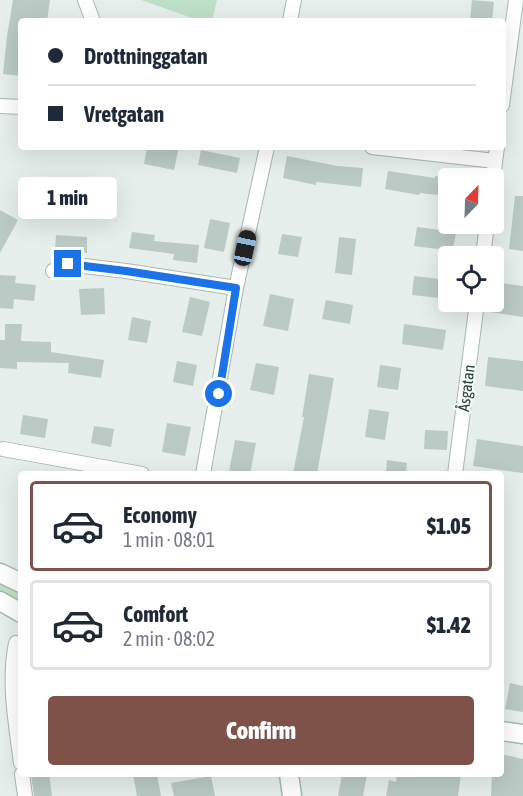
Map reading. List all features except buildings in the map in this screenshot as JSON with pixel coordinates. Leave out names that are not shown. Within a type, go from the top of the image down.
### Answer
[{"type":"main road","points":[[0,573],[18,582]]},
{"type":"main road","points":[[0,601],[18,611]]},
{"type":"main road","points":[[504,731],[523,734]]},
{"type":"main road","points":[[289,777],[292,796]]},
{"type":"street","points":[[85,0],[92,18]]},
{"type":"street","points":[[291,18],[294,0]]},
{"type":"street","points":[[506,75],[516,0]]},
{"type":"street","points":[[0,106],[18,107]]},
{"type":"street","points":[[204,471],[236,288],[266,150]]},
{"type":"street","points":[[425,150],[496,154]]},
{"type":"street","points":[[53,271],[68,264],[236,288]]},
{"type":"street","name":"Åsgatan","points":[[454,471],[476,312]]},
{"type":"street","points":[[3,449],[125,471]]},
{"type":"street","points":[[16,643],[13,661],[18,741]]},
{"type":"street","points":[[22,777],[25,796]]},
{"type":"green space","points":[[141,0],[217,0],[213,18],[192,18]]},
{"type":"green space","points":[[0,584],[18,593],[18,601],[0,592]]},
{"type":"route","points":[[68,264],[236,288],[219,394]]}]
